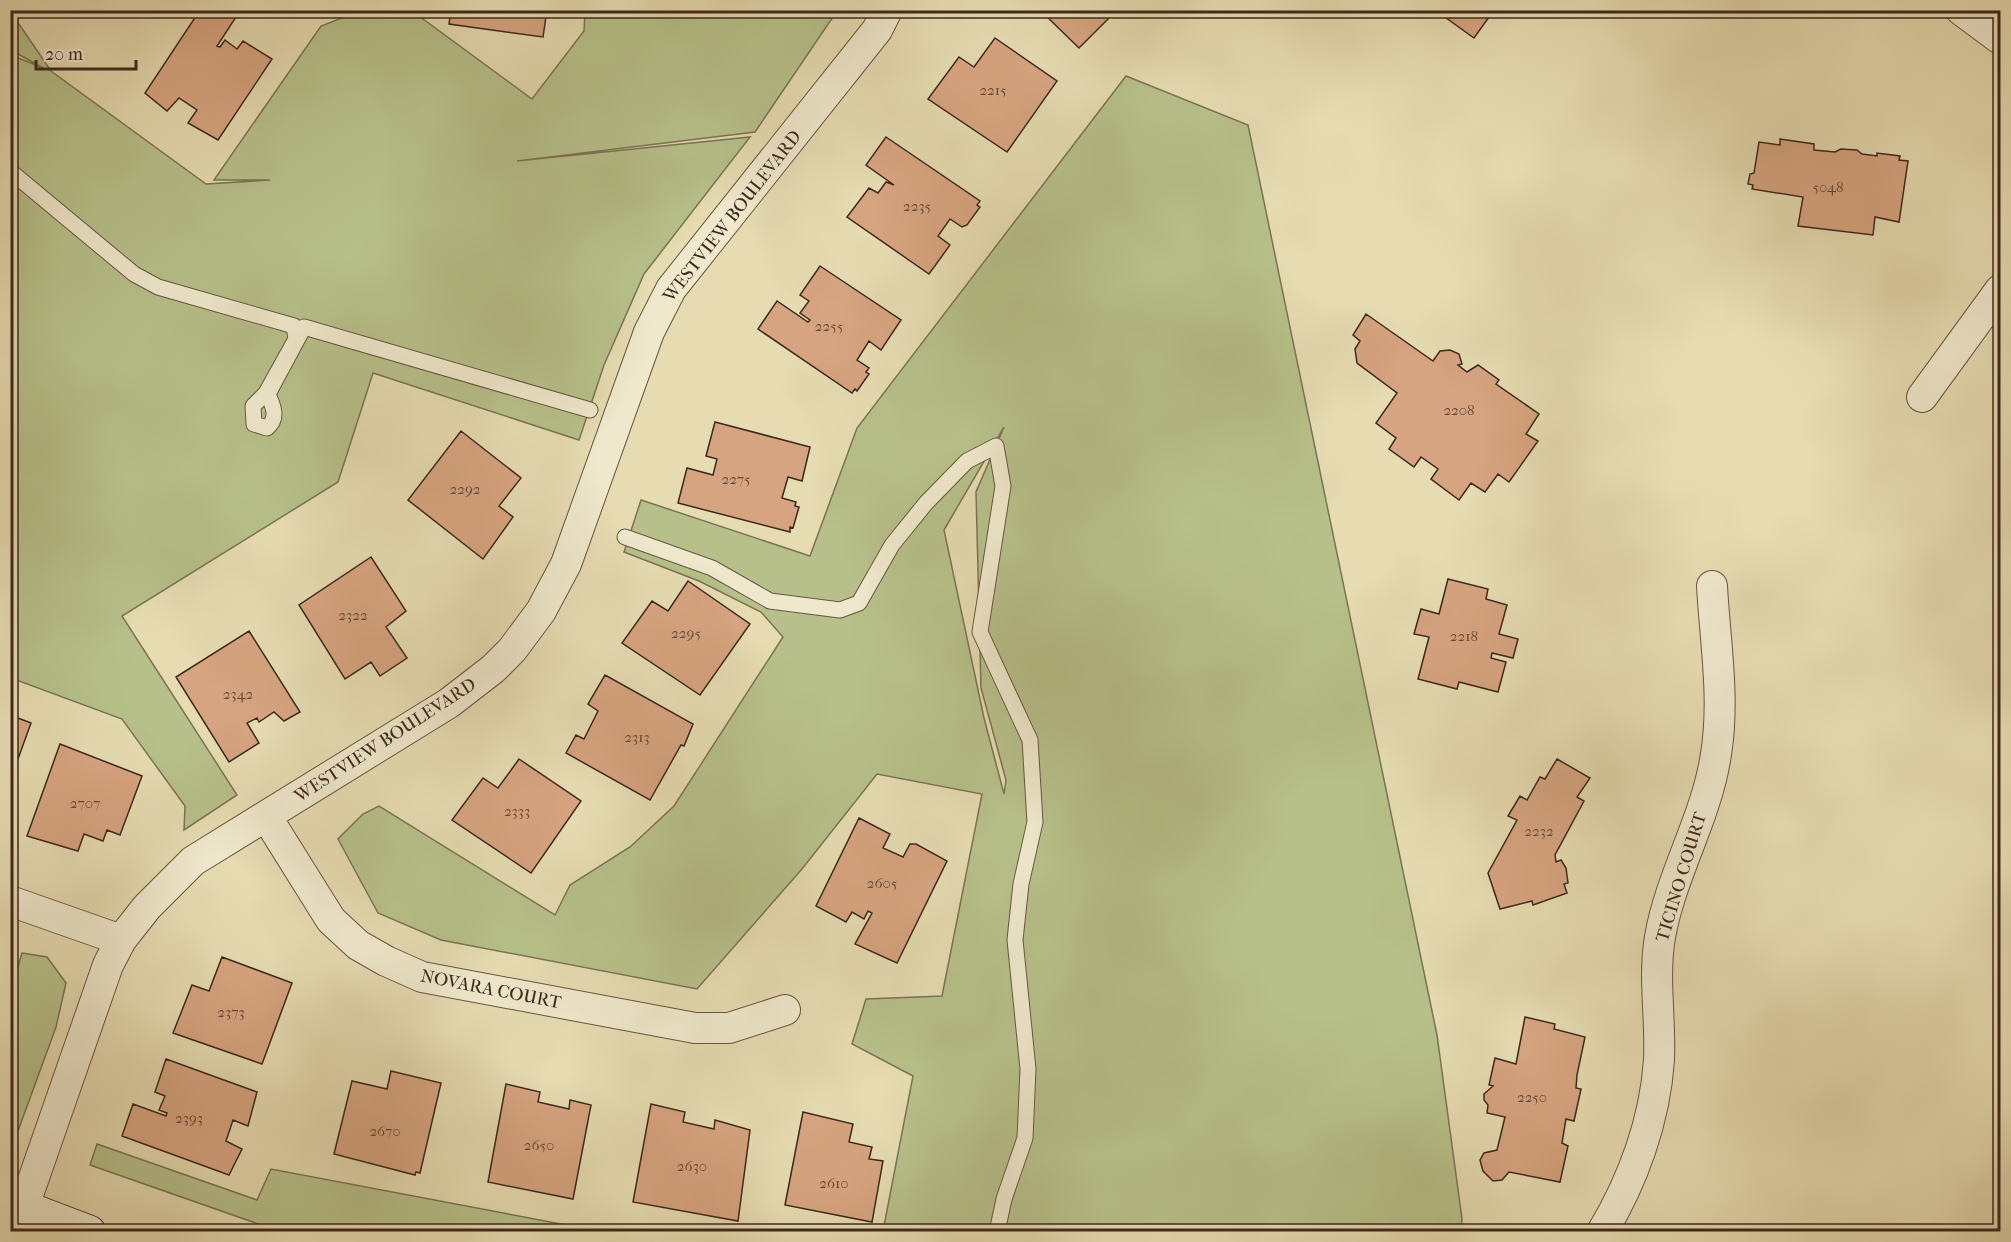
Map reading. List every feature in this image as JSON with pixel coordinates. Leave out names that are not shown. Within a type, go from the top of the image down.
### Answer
[{"type":"street","name":"WESTVIEW BOULEVARD","points":[[17,1214],[108,965],[122,940],[147,907],[193,861],[448,703],[494,669],[512,650],[541,610],[566,564],[649,332],[671,289],[877,30],[887,10]]},
{"type":"street","points":[[1961,10],[2001,39]]},
{"type":"street","points":[[1922,397],[2001,290]]},
{"type":"street","name":"TICINO COURT","points":[[1602,1232],[1626,1187],[1649,1117],[1659,1059],[1657,964],[1660,937],[1670,899],[1702,811],[1716,755],[1720,711],[1712,586]]},
{"type":"street","name":"NOVARA COURT","points":[[266,816],[331,920],[358,945],[422,977],[695,1028],[729,1028],[785,1010]]},
{"type":"street","points":[[10,901],[122,940]]},
{"type":"street","points":[[17,1214],[89,1232]]},
{"type":"lane","points":[[10,171],[134,274],[158,287],[294,326],[296,339],[266,393],[253,406],[254,424],[267,428],[273,423],[275,412],[268,394],[304,327],[590,410]]},
{"type":"lane","points":[[625,537],[712,568],[770,601],[840,610],[859,603],[892,546],[926,502],[967,461],[996,446],[1003,486],[980,632],[1030,740],[1035,822],[1021,884],[1014,940],[1028,1069],[1025,1138],[1004,1199],[997,1232]]},
{"type":"green space","points":[[10,11],[51,71],[206,184],[270,180],[214,180],[321,26],[360,11],[412,11],[532,99],[584,31],[585,11],[837,11],[755,132],[517,161],[750,137],[644,274],[604,365],[579,440],[373,373],[338,482],[122,616],[237,795],[184,830],[185,806],[122,719],[11,678],[11,55],[43,68],[11,50]]},
{"type":"green space","points":[[1126,76],[1248,125],[1437,1035],[1462,1219],[1461,1231],[883,1231],[913,1076],[852,1044],[866,999],[942,996],[982,794],[877,774],[802,869],[697,989],[441,940],[378,913],[338,839],[363,814],[379,806],[555,915],[570,885],[630,847],[674,806],[783,637],[761,612],[699,581],[624,552],[641,500],[810,556],[857,428]],"holes":[[[1004,427],[976,492],[981,688],[1006,780],[1004,794],[984,718],[944,530]]]},
{"type":"green space","points":[[22,953],[47,957],[66,983],[56,1027],[11,1150],[11,991]]},
{"type":"green space","points":[[97,1144],[257,1200],[271,1169],[598,1231],[285,1231],[267,1227],[90,1165]]},
{"type":"building","points":[[200,10],[226,10],[236,17],[217,46],[220,47],[225,40],[237,49],[243,41],[272,59],[218,140],[188,123],[197,110],[179,98],[167,111],[145,93]]},
{"type":"building","points":[[451,10],[547,10],[543,37],[449,24]]},
{"type":"building","points":[[1040,10],[1117,10],[1079,48]]},
{"type":"building","points":[[1435,10],[1494,10],[1474,38]]},
{"type":"building","points":[[995,38],[1057,81],[1007,152],[928,99],[959,57],[974,67]]},
{"type":"building","points":[[886,137],[980,201],[977,205],[980,207],[967,225],[962,227],[950,219],[938,236],[950,245],[929,274],[847,217],[869,188],[878,193],[886,182],[894,185],[866,165]]},
{"type":"building","points":[[1780,139],[1814,144],[1814,150],[1835,152],[1841,149],[1857,150],[1862,154],[1900,156],[1899,160],[1908,161],[1899,222],[1875,217],[1873,235],[1798,226],[1803,197],[1752,189],[1753,185],[1748,184],[1750,174],[1754,173],[1759,142],[1780,145]]},
{"type":"building","points":[[820,266],[901,320],[881,350],[869,341],[857,360],[869,368],[866,372],[869,374],[857,391],[855,389],[852,393],[758,329],[777,301],[808,322],[810,320],[800,313],[809,301],[800,295]]},
{"type":"building","points":[[1366,314],[1433,361],[1440,351],[1450,350],[1459,354],[1462,364],[1458,365],[1467,372],[1478,365],[1499,380],[1496,384],[1539,414],[1526,434],[1538,441],[1509,482],[1498,474],[1485,492],[1471,483],[1459,500],[1431,479],[1438,469],[1421,457],[1414,467],[1389,449],[1396,438],[1376,423],[1397,393],[1357,363],[1355,349],[1360,341],[1353,335]]},
{"type":"building","points":[[715,422],[810,447],[802,481],[788,477],[782,498],[796,502],[795,506],[799,507],[790,532],[678,503],[687,468],[713,475],[717,459],[706,456]]},
{"type":"building","points":[[461,431],[521,478],[499,506],[513,517],[483,559],[408,500]]},
{"type":"building","points":[[371,557],[406,611],[386,627],[407,658],[380,676],[371,662],[345,679],[299,605]]},
{"type":"building","points":[[1448,579],[1488,589],[1486,599],[1507,605],[1499,634],[1518,639],[1513,658],[1492,653],[1491,658],[1506,662],[1498,692],[1459,682],[1457,689],[1418,679],[1429,637],[1414,634],[1421,609],[1439,614]]},
{"type":"building","points":[[688,581],[750,624],[700,695],[622,643],[652,601],[668,611]]},
{"type":"building","points":[[249,631],[300,712],[284,721],[274,712],[259,722],[257,718],[247,723],[259,743],[229,762],[176,677]]},
{"type":"building","points":[[605,675],[693,724],[684,746],[681,745],[650,800],[566,753],[576,735],[584,739],[598,711],[588,704]]},
{"type":"building","points":[[10,715],[31,723],[10,781]]},
{"type":"building","points":[[60,744],[142,776],[120,835],[107,830],[103,841],[84,834],[78,851],[27,836]]},
{"type":"building","points":[[519,759],[581,801],[531,873],[452,820],[483,778],[498,788]]},
{"type":"building","points":[[1557,759],[1590,778],[1577,797],[1584,801],[1555,855],[1556,862],[1561,860],[1566,868],[1568,883],[1564,884],[1567,893],[1533,905],[1532,901],[1500,909],[1488,873],[1517,820],[1508,816],[1520,796],[1527,800],[1540,777],[1545,779]]},
{"type":"building","points":[[859,818],[890,834],[883,848],[903,857],[910,844],[916,844],[947,861],[897,963],[855,944],[872,913],[868,911],[864,919],[852,912],[846,922],[816,906]]},
{"type":"building","points":[[222,957],[292,983],[262,1064],[173,1033],[192,985],[209,991]]},
{"type":"building","points":[[1525,1017],[1555,1024],[1554,1029],[1585,1037],[1576,1088],[1581,1089],[1574,1121],[1566,1119],[1562,1143],[1568,1146],[1560,1182],[1509,1172],[1502,1180],[1493,1181],[1483,1171],[1480,1160],[1484,1153],[1497,1150],[1505,1117],[1487,1113],[1488,1105],[1484,1100],[1484,1094],[1493,1086],[1489,1085],[1495,1058],[1516,1064]]},
{"type":"building","points":[[166,1059],[257,1092],[248,1126],[233,1120],[226,1141],[242,1149],[229,1175],[122,1136],[133,1104],[166,1116],[167,1113],[159,1110],[165,1096],[155,1092]]},
{"type":"building","points":[[391,1071],[441,1083],[420,1173],[416,1172],[415,1175],[334,1154],[352,1081],[387,1089]]},
{"type":"building","points":[[506,1084],[540,1092],[538,1102],[569,1109],[570,1100],[591,1105],[573,1199],[488,1182]]},
{"type":"building","points":[[651,1104],[685,1112],[683,1122],[714,1129],[715,1120],[750,1130],[738,1221],[633,1202]]},
{"type":"building","points":[[803,1112],[853,1124],[849,1142],[872,1147],[869,1159],[883,1161],[872,1222],[785,1205]]}]
